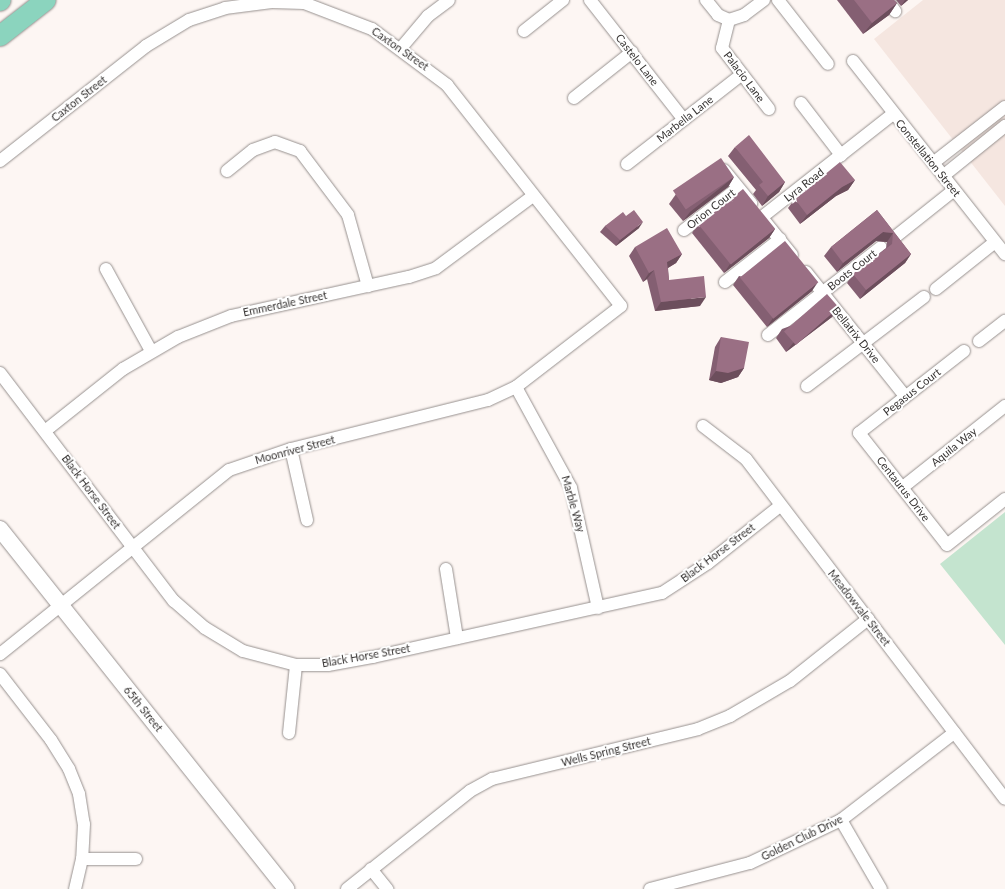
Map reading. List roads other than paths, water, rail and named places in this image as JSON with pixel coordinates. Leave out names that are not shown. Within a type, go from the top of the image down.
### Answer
[{"type":"main road","points":[[0,36],[46,0]]},
{"type":"street","points":[[401,48],[428,16],[449,0]]},
{"type":"street","points":[[524,31],[563,0]]},
{"type":"street","name":"Castelo Lane","points":[[590,0],[684,120]]},
{"type":"street","points":[[706,0],[718,15],[729,20],[744,15],[764,0]]},
{"type":"street","points":[[778,0],[828,64]]},
{"type":"street","points":[[887,0],[895,11]]},
{"type":"street","name":"Caxton Street","points":[[0,161],[146,46],[189,20],[225,8],[272,2],[304,2],[372,29],[401,48],[464,104],[533,196],[621,306]]},
{"type":"street","name":"Palacio Lane","points":[[729,20],[722,48],[768,109]]},
{"type":"street","points":[[574,98],[632,52]]},
{"type":"street","name":"Constellation Street","points":[[853,60],[893,114],[1005,254]]},
{"type":"street","name":"Marbella Lane","points":[[627,164],[742,74]]},
{"type":"street","points":[[801,103],[841,156]]},
{"type":"street","points":[[933,163],[1005,107]]},
{"type":"street","name":"Lyra Road","points":[[762,217],[893,114]]},
{"type":"street","points":[[942,176],[1005,126]]},
{"type":"street","points":[[227,170],[253,150],[275,142],[300,151],[348,215],[368,286]]},
{"type":"street","points":[[724,170],[762,217]]},
{"type":"street","points":[[782,183],[791,195]]},
{"type":"street","name":"Orion Court","points":[[684,230],[738,188]]},
{"type":"street","points":[[895,237],[954,190]]},
{"type":"street","name":"Emmerdale Street","points":[[44,431],[151,350],[231,316],[368,286],[436,268],[533,196]]},
{"type":"street","name":"Bellatrix Drive","points":[[762,217],[905,396]]},
{"type":"street","points":[[724,282],[780,239]]},
{"type":"street","points":[[936,289],[995,242]]},
{"type":"street","name":"Boots Court","points":[[768,335],[881,247]]},
{"type":"street","points":[[106,269],[151,350]]},
{"type":"street","points":[[807,386],[862,342],[924,298]]},
{"type":"street","name":"Moonriver Street","points":[[0,654],[61,606],[132,546],[229,470],[291,448],[451,412],[516,387],[621,306]]},
{"type":"street","points":[[979,341],[1005,321]]},
{"type":"street","name":"Pegasus Court","points":[[859,433],[964,351]]},
{"type":"street","name":"Black Horse Street","points":[[0,373],[174,601],[206,628],[243,652],[296,665],[328,665],[662,593],[708,563],[780,506]]},
{"type":"street","name":"Marble Way","points":[[516,387],[571,488],[598,608]]},
{"type":"street","name":"Aquila Way","points":[[903,487],[1005,406]]},
{"type":"street","name":"Meadowvale Street","points":[[703,426],[746,459],[780,506],[1005,799]]},
{"type":"street","name":"Centaurus Drive","points":[[859,433],[903,487],[947,545],[1005,500]]},
{"type":"street","points":[[291,448],[307,520]]},
{"type":"street","name":"65th Street","points":[[0,529],[286,889]]},
{"type":"street","points":[[446,568],[457,638]]},
{"type":"street","name":"Wells Spring Street","points":[[347,889],[470,791],[492,779],[698,729],[730,716],[790,681],[868,619]]},
{"type":"street","points":[[289,733],[296,665]]},
{"type":"street","points":[[0,674],[69,769],[79,794],[84,824],[82,859],[75,889]]},
{"type":"street","name":"Golden Club Drive","points":[[650,889],[750,863],[841,820],[954,732]]},
{"type":"street","points":[[841,820],[881,889]]},
{"type":"street","points":[[82,859],[136,859]]},
{"type":"street","points":[[371,869],[387,889]]}]
